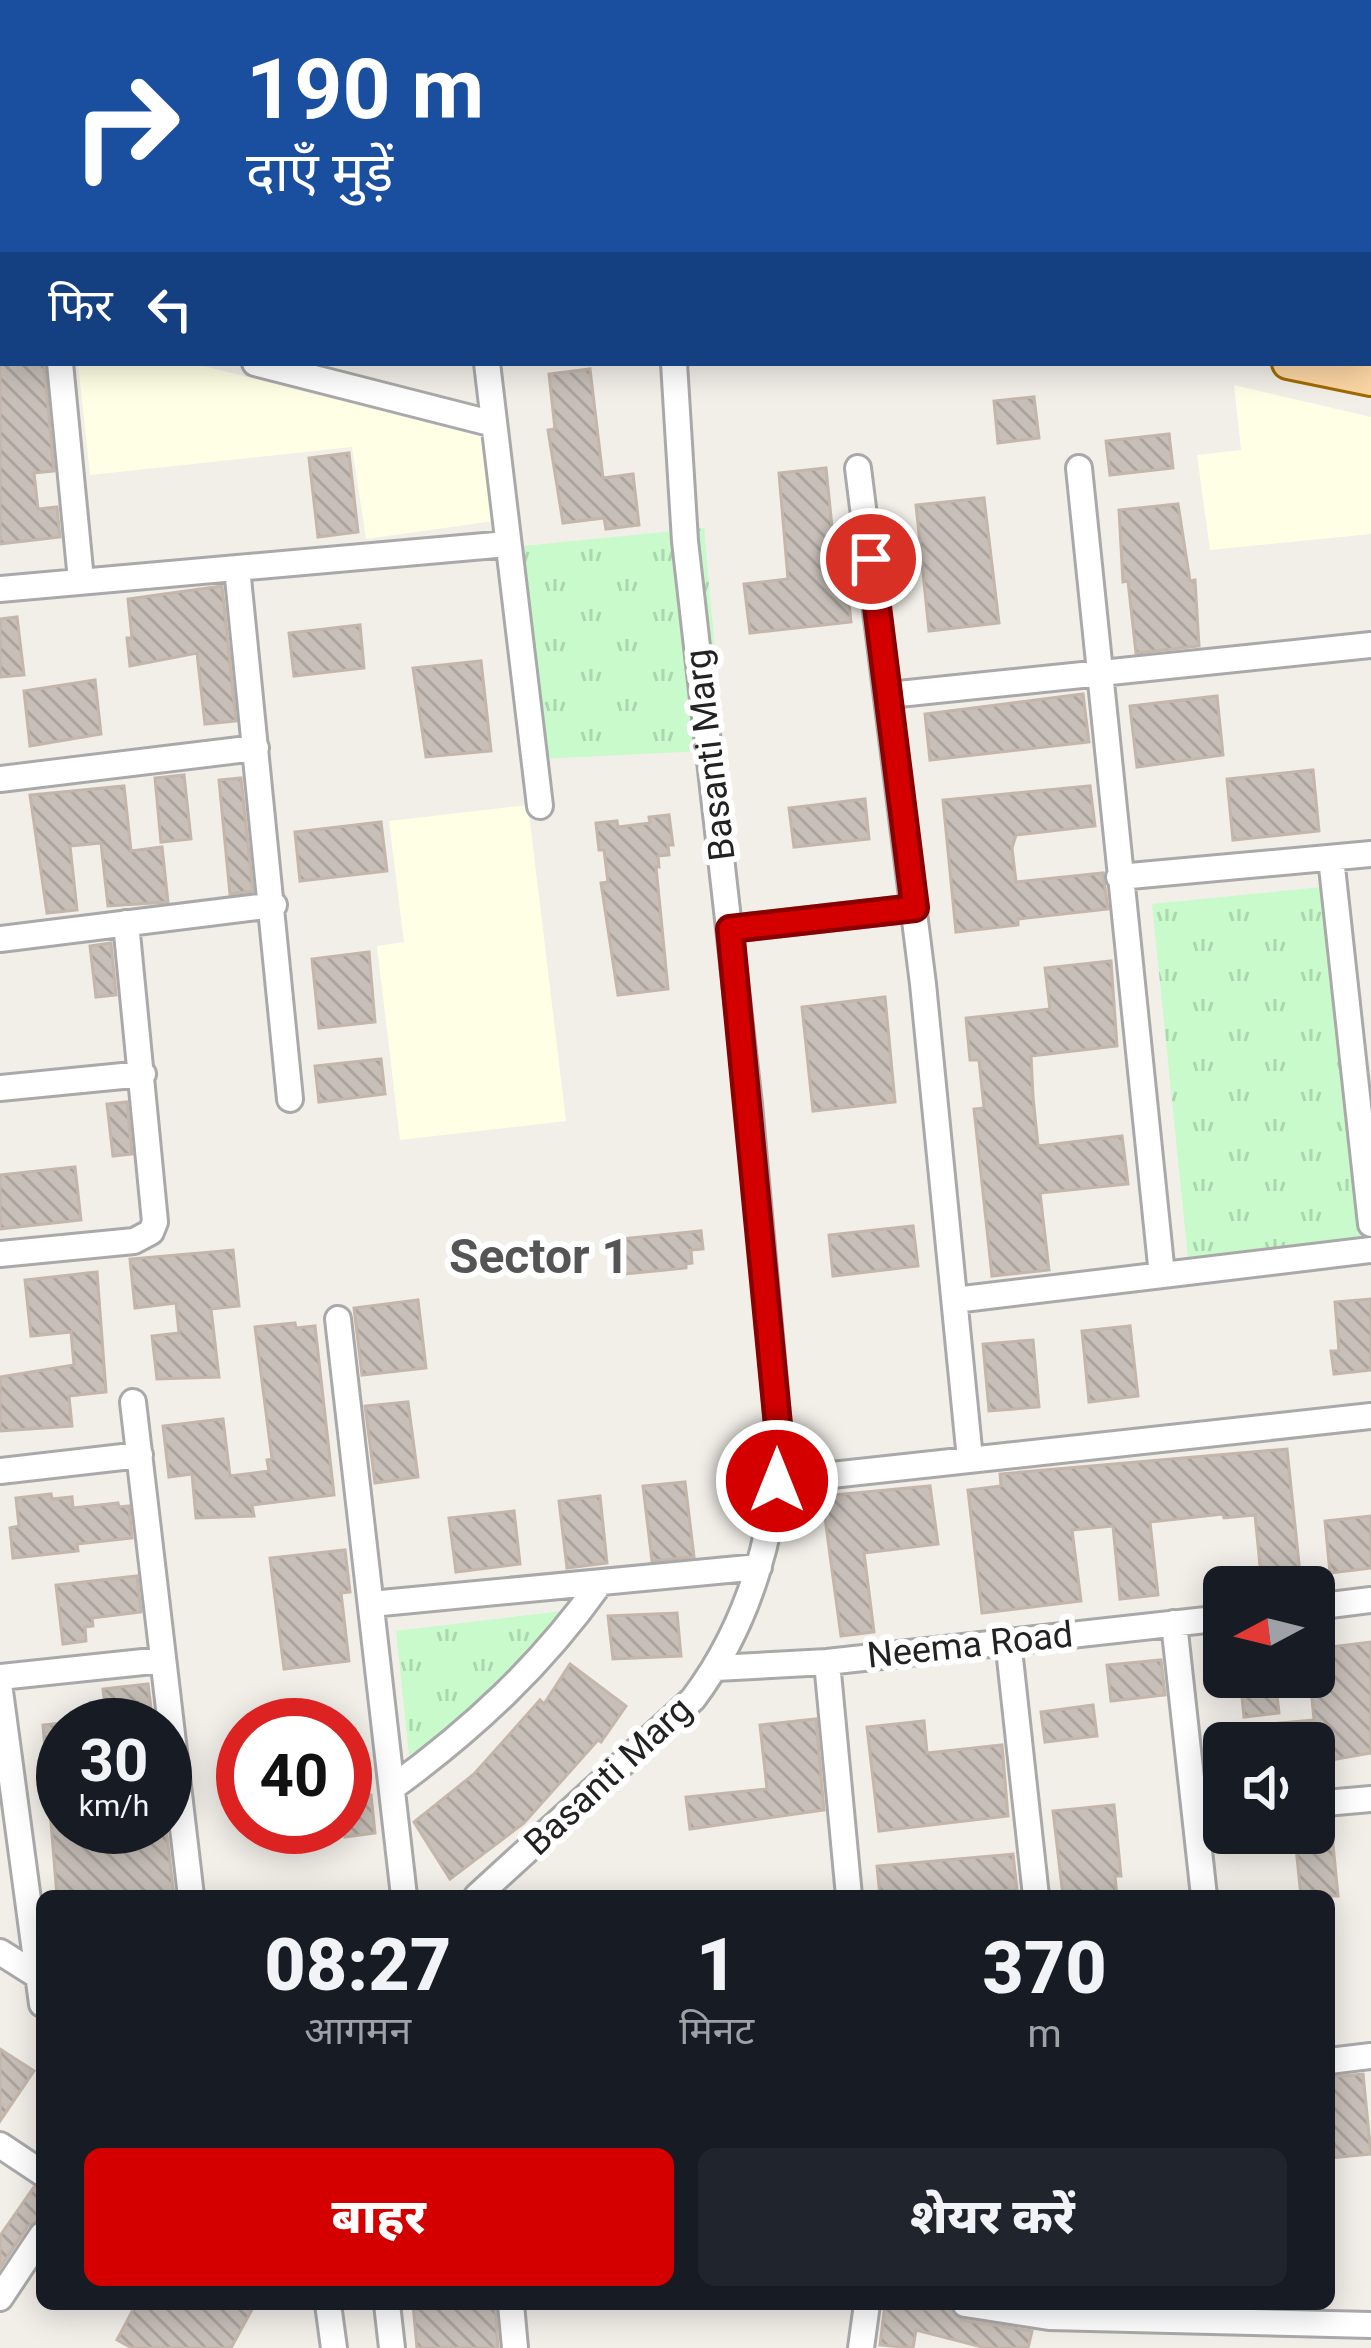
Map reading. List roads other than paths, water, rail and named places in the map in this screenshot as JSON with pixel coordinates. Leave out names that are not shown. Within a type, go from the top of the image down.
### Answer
[{"type":"main road","points":[[1303,366],[1371,380]]},
{"type":"street","points":[[60,366],[81,580]]},
{"type":"street","points":[[267,366],[494,424]]},
{"type":"street","points":[[487,366],[540,806]]},
{"type":"street","name":"Basanti Marg","points":[[484,1890],[694,1700],[716,1668],[759,1567],[777,1481],[779,1436],[730,929],[686,541],[674,366]]},
{"type":"street","points":[[858,468],[915,908],[970,1459]]},
{"type":"street","points":[[1079,468],[1162,1275]]},
{"type":"street","points":[[0,589],[507,544]]},
{"type":"street","points":[[238,568],[290,1099]]},
{"type":"street","points":[[889,695],[1371,645]]},
{"type":"street","points":[[0,779],[256,748]]},
{"type":"street","points":[[1119,877],[1371,854]]},
{"type":"street","points":[[1331,859],[1371,1224]]},
{"type":"street","points":[[0,939],[274,905]]},
{"type":"street","points":[[730,929],[915,908]]},
{"type":"street","points":[[0,1254],[134,1241],[151,1232],[155,1222],[127,923]]},
{"type":"street","points":[[0,1088],[143,1074]]},
{"type":"street","points":[[955,1300],[1371,1250]]},
{"type":"street","points":[[338,1319],[403,1890]]},
{"type":"street","points":[[133,1402],[190,1890]]},
{"type":"street","points":[[777,1481],[1371,1416]]},
{"type":"street","points":[[0,1471],[140,1455]]},
{"type":"street","points":[[371,1604],[759,1567]]},
{"type":"street","points":[[392,1788],[444,1750],[517,1685],[563,1635],[600,1582]]},
{"type":"street","points":[[1335,1604],[1371,1600]]},
{"type":"street","name":"Neema Road","points":[[716,1668],[827,1661],[1203,1621]]},
{"type":"street","points":[[1174,1624],[1203,1890]]},
{"type":"street","points":[[1008,1640],[1035,1890]]},
{"type":"street","points":[[0,1677],[162,1660]]},
{"type":"street","points":[[827,1661],[848,1890]]},
{"type":"street","points":[[0,1691],[36,1961]]},
{"type":"street","points":[[1335,1802],[1371,1799]]},
{"type":"street","points":[[1196,1816],[1203,1815]]},
{"type":"street","points":[[0,1952],[36,1975]]},
{"type":"street","points":[[1335,2060],[1371,2056]]},
{"type":"street","points":[[0,2145],[36,2169]]},
{"type":"street","points":[[0,2299],[36,2245]]},
{"type":"street","points":[[329,2310],[334,2348]]},
{"type":"street","points":[[388,2310],[392,2348]]},
{"type":"street","points":[[512,2310],[515,2348]]},
{"type":"street","points":[[861,2348],[866,2310]]},
{"type":"street","points":[[1001,2310],[1049,2318],[1243,2313],[1371,2325]]},
{"type":"district","name":"Sector 1","points":[[539,1256]]}]
